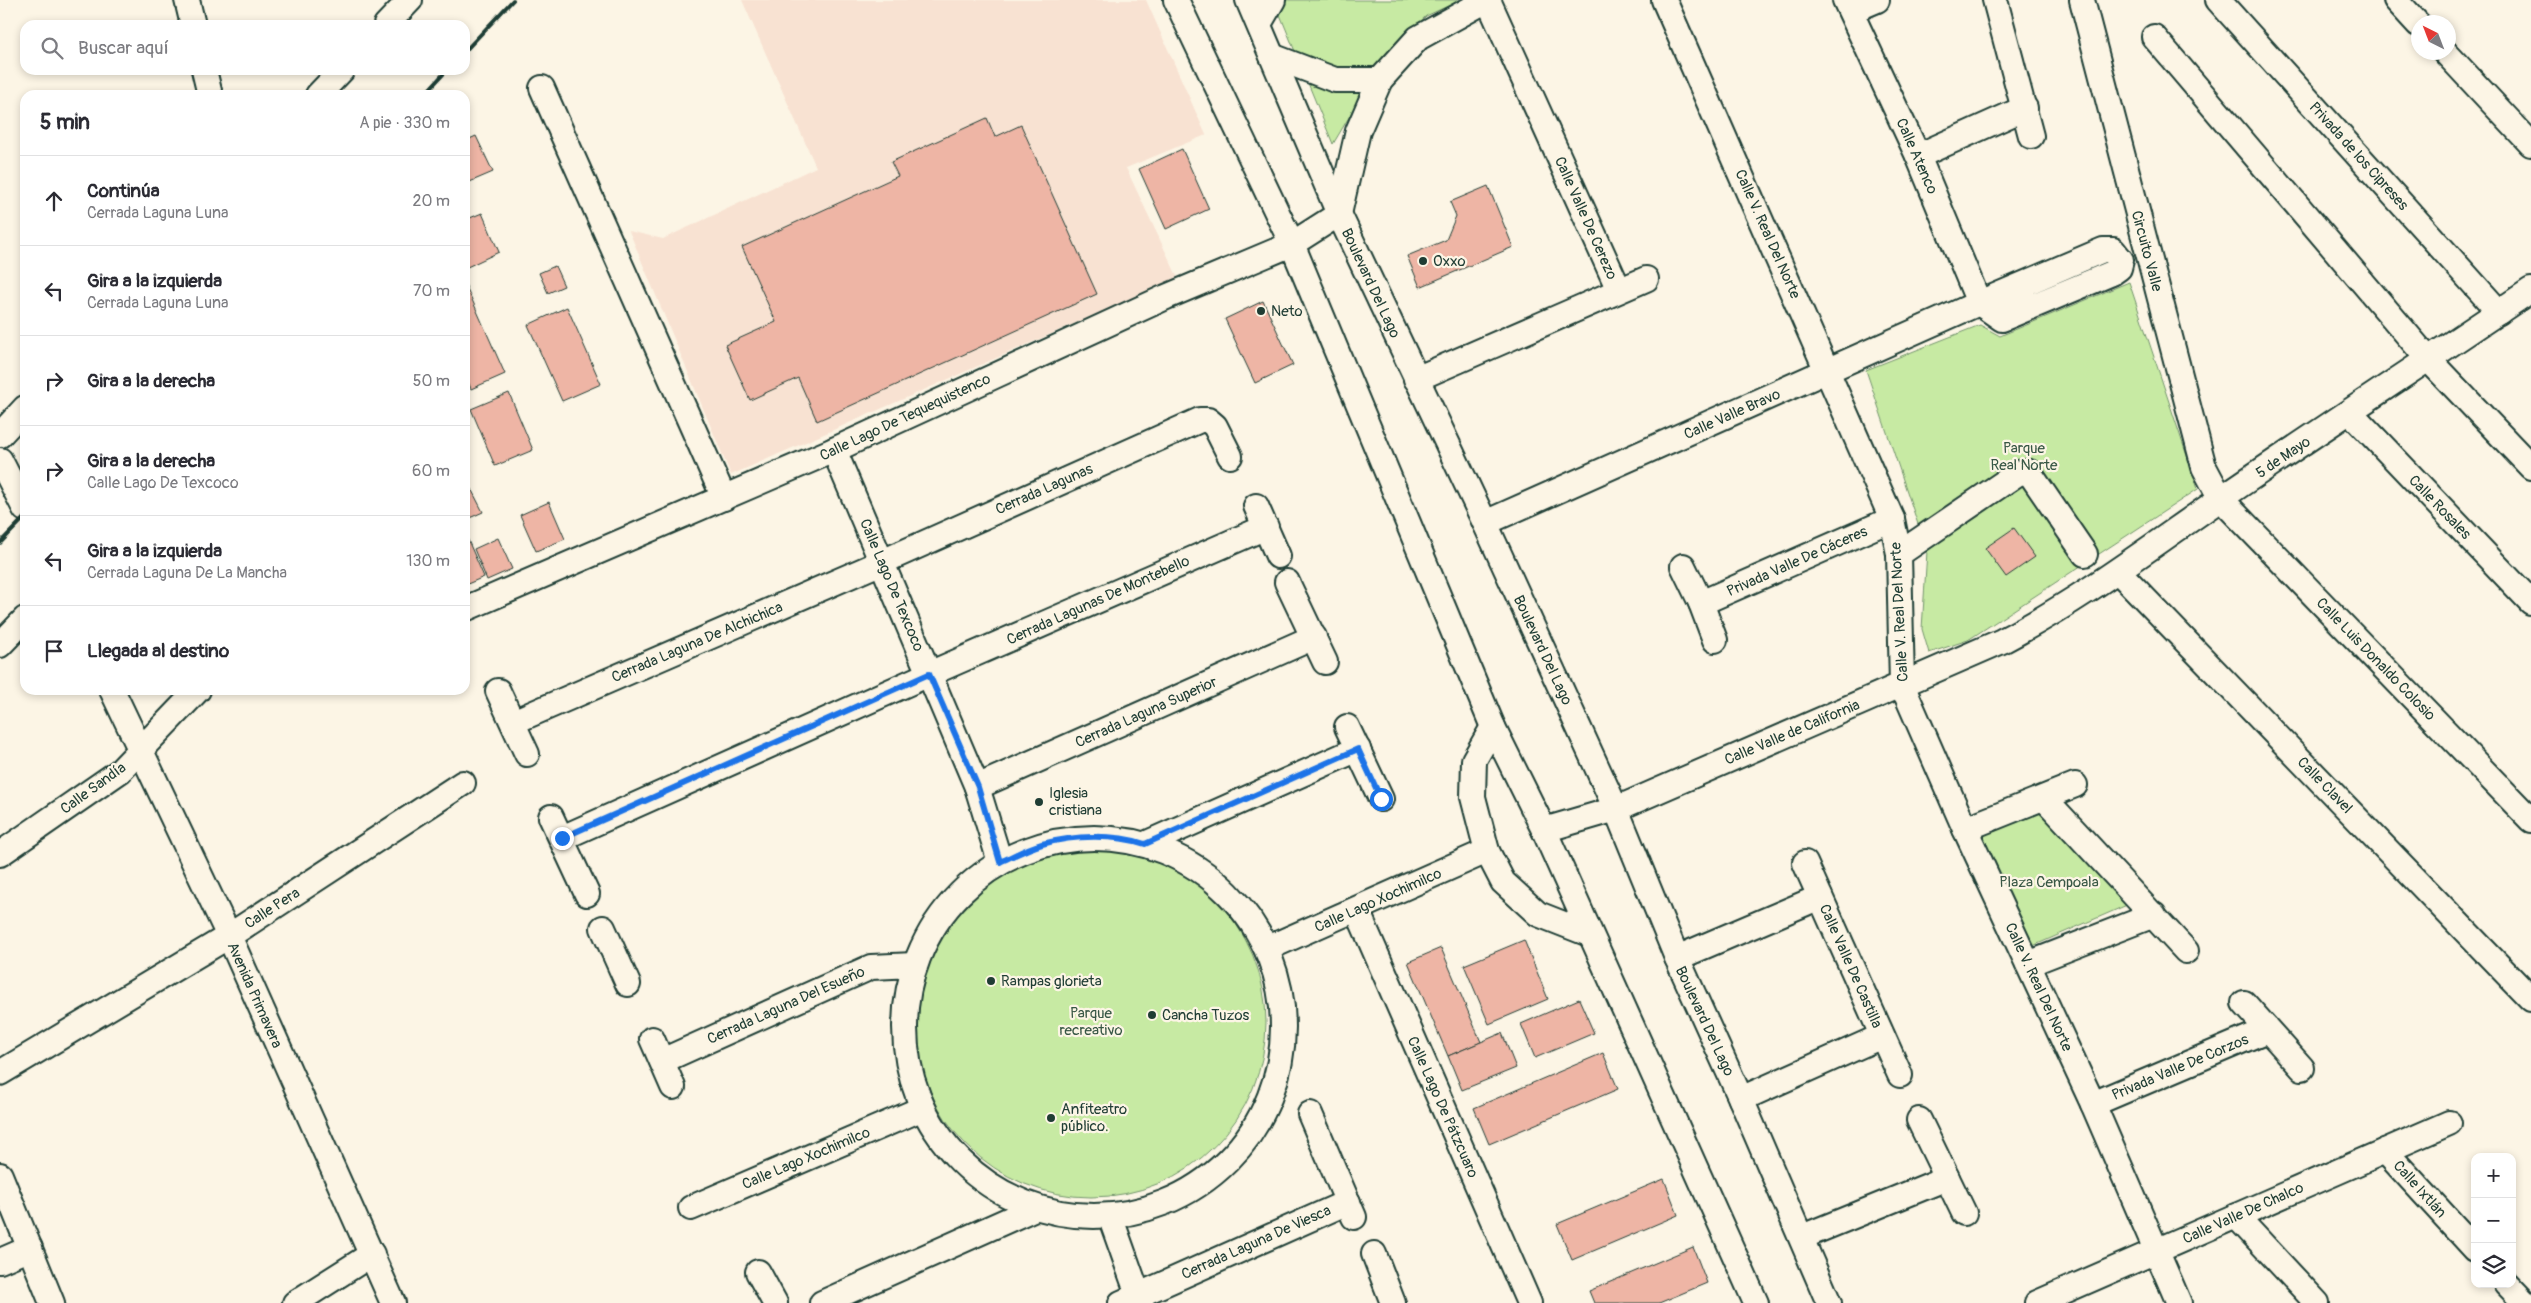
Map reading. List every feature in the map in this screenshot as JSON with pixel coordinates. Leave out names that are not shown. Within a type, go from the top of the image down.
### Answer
[{"type":"street","points":[[187,0],[192,20]]},
{"type":"street","points":[[391,20],[410,0]]},
{"type":"street","points":[[1176,0],[1292,244],[1493,727],[1544,830],[1756,1303]]},
{"type":"street","name":"Boulevard Del Lago","points":[[1248,0],[1339,214],[1485,523],[1616,809],[1677,958],[1802,1237],[1829,1303]]},
{"type":"street","points":[[1259,24],[1273,0]]},
{"type":"street","points":[[1339,214],[1358,131],[1380,80],[1418,38],[1487,0]]},
{"type":"street","name":"Calle Valle De Cerezo","points":[[1416,379],[1619,290],[1487,0]]},
{"type":"street","name":"Calle V. Real Del Norte","points":[[1664,0],[1829,371],[1892,519],[1899,554],[1902,685],[1965,829],[2093,1104],[2179,1303]]},
{"type":"street","points":[[1848,6],[1877,0]]},
{"type":"street","points":[[1995,0],[2032,136]]},
{"type":"street","name":"Circuito Valle","points":[[2082,0],[2204,467],[2221,499]]},
{"type":"street","name":"Privada de los Cipreses","points":[[2218,0],[2499,312]]},
{"type":"street","points":[[2396,0],[2411,16]]},
{"type":"street","name":"Calle Atenco","points":[[1848,6],[1918,156],[1979,302]]},
{"type":"street","points":[[2154,37],[2428,359],[2531,466]]},
{"type":"street","points":[[1272,56],[1335,80],[1380,80]]},
{"type":"street","points":[[2452,60],[2531,144]]},
{"type":"street","points":[[205,75],[209,90]]},
{"type":"street","points":[[323,90],[337,75]]},
{"type":"street","points":[[542,88],[724,498]]},
{"type":"street","points":[[1918,156],[2025,108]]},
{"type":"street","name":"Calle Lago De Tequequistenco","points":[[470,607],[834,450],[1166,297],[1292,244],[1339,214]]},
{"type":"street","name":"Calle Valle Bravo","points":[[1485,523],[1829,371],[1979,302],[2103,250],[2113,250],[2121,260],[2119,268],[2112,273],[2002,319],[1979,302]]},
{"type":"street","points":[[1619,290],[1646,279]]},
{"type":"street","name":"5 de Mayo","points":[[2036,624],[2118,571],[2428,359],[2530,293]]},
{"type":"street","name":"Calle Rosales","points":[[2350,412],[2531,602]]},
{"type":"street","points":[[0,435],[20,413]]},
{"type":"street","name":"Cerrada Lagunas","points":[[882,562],[1200,420],[1208,420],[1214,426],[1230,456]]},
{"type":"street","name":"Calle Lago De Texcoco","points":[[834,450],[978,787],[1000,862]]},
{"type":"street","points":[[0,460],[20,498]]},
{"type":"street","points":[[1899,554],[2018,473],[2029,472],[2085,554]]},
{"type":"street","name":"Calle Luis Donaldo Colosio","points":[[2221,499],[2531,820]]},
{"type":"street","name":"Cerrada Lagunas De Montebello","points":[[562,838],[929,674],[1261,517],[1278,556]]},
{"type":"street","name":"Privada Valle De Cáceres","points":[[1701,603],[1892,519]]},
{"type":"street","name":"Cerrada Laguna De Alchichica","points":[[513,722],[882,562]]},
{"type":"street","points":[[1683,566],[1716,640]]},
{"type":"street","name":"Calle Clavel","points":[[2118,571],[2531,1000]]},
{"type":"street","points":[[1287,582],[1325,662]]},
{"type":"street","points":[[0,645],[20,624]]},
{"type":"street","name":"Calle Valle de California","points":[[1544,830],[1616,809],[2002,641],[2036,624]]},
{"type":"street","name":"Cerrada Laguna Superior","points":[[978,787],[1314,637]]},
{"type":"street","points":[[498,690],[527,754]]},
{"type":"street","name":"Avenida Primavera","points":[[114,695],[229,936],[393,1303]]},
{"type":"street","name":"Calle Sandía","points":[[0,854],[120,771],[193,695]]},
{"type":"street","points":[[1493,727],[1474,760],[1473,797],[1487,851],[1503,882],[1538,914],[1590,934]]},
{"type":"street","points":[[1348,728],[1381,799]]},
{"type":"street","points":[[1145,844],[1358,749]]},
{"type":"street","name":"Calle Pera","points":[[0,1073],[229,936],[463,783]]},
{"type":"street","points":[[1965,829],[2075,786]]},
{"type":"street","points":[[2044,798],[2186,951]]},
{"type":"street","points":[[551,817],[587,894]]},
{"type":"street","points":[[1086,837],[1131,840],[1145,844],[1213,877],[1244,909],[1268,948],[1281,991],[1284,1036],[1276,1081],[1258,1122],[1230,1159],[1195,1188],[1154,1207],[1110,1216],[1072,1216],[1035,1208],[989,1186],[956,1158],[921,1108],[906,1062],[904,1013],[914,965],[940,917],[963,889],[1000,862],[1041,844],[1086,837]]},
{"type":"street","name":"Calle Lago Xochimilco","points":[[1268,948],[1487,851]]},
{"type":"street","points":[[1806,863],[1820,897]]},
{"type":"street","name":"Calle Valle De Castilla","points":[[1677,958],[1820,897],[1882,1036],[1741,1099]]},
{"type":"street","name":"Calle Lago De Pátzcuaro","points":[[1357,910],[1529,1303]]},
{"type":"street","points":[[2028,964],[2154,915]]},
{"type":"street","points":[[603,928],[628,984]]},
{"type":"street","name":"Cerrada Laguna Del Esueño","points":[[662,1061],[871,967],[914,965]]},
{"type":"street","name":"Privada Valle De Corzos","points":[[2244,1003],[2266,1030],[2302,1068]]},
{"type":"street","name":"Privada Valle De Corzos","points":[[2093,1104],[2266,1030]]},
{"type":"street","points":[[1882,1036],[1900,1075]]},
{"type":"street","points":[[652,1039],[673,1087]]},
{"type":"street","name":"Calle Lago Xochimilco","points":[[691,1208],[921,1108]]},
{"type":"street","name":"Cerrada Laguna De Viesca","points":[[1133,1301],[1351,1209],[1310,1114]]},
{"type":"street","points":[[1919,1120],[1964,1213]]},
{"type":"street","name":"Calle Valle De Chalco","points":[[2037,1303],[2449,1123]]},
{"type":"street","name":"Calle Ixtlán","points":[[2385,1151],[2471,1245]]},
{"type":"street","points":[[0,1175],[52,1303]]},
{"type":"street","points":[[1802,1237],[1947,1178]]},
{"type":"street","points":[[822,1303],[1035,1208]]},
{"type":"street","points":[[1110,1216],[1133,1301]]},
{"type":"street","points":[[2236,1216],[2317,1303]]},
{"type":"street","points":[[0,1261],[30,1248]]},
{"type":"street","points":[[296,1303],[372,1254]]},
{"type":"street","points":[[1374,1254],[1393,1303]]},
{"type":"street","points":[[758,1272],[775,1303]]},
{"type":"street","points":[[2511,1288],[2525,1303]]},
{"type":"shaded area","points":[[742,0],[1146,0],[1206,135],[1126,168],[1178,278],[731,475],[629,231],[663,239],[816,167]]},
{"type":"green space","points":[[1274,0],[1461,0],[1426,16],[1386,55],[1333,144]]},
{"type":"green space","name":"Parque Real Norte","points":[[2129,282],[2198,489],[1968,640],[1929,653],[1922,629],[1927,551],[1866,370],[1980,325],[2000,336]]},
{"type":"green space","name":"Plaza Cempoala","points":[[2043,804],[2136,901],[2026,949],[1972,833]]},
{"type":"green space","name":"Parque recreativo","points":[[1091,847],[1125,850],[1158,860],[1188,876],[1215,898],[1237,925],[1253,955],[1263,988],[1266,1022],[1263,1056],[1253,1089],[1237,1119],[1215,1146],[1188,1168],[1158,1184],[1125,1194],[1091,1197],[1057,1194],[1024,1184],[994,1168],[967,1146],[945,1119],[929,1089],[919,1056],[916,1022],[919,988],[929,955],[945,925],[967,898],[994,876],[1024,860],[1057,850]]},
{"type":"building","points":[[987,118],[995,137],[1021,125],[1097,294],[817,421],[798,378],[750,400],[725,345],[776,322],[742,247],[898,176],[891,162]]},
{"type":"building","points":[[476,136],[493,172],[470,182],[470,139]]},
{"type":"building","points":[[1182,149],[1209,209],[1166,229],[1139,169]]},
{"type":"building","points":[[1488,186],[1513,247],[1420,287],[1407,256],[1446,240],[1456,216],[1450,202]]},
{"type":"building","points":[[482,213],[499,252],[470,266],[470,218]]},
{"type":"building","points":[[555,266],[564,286],[548,293],[539,273]]},
{"type":"building","points":[[470,295],[505,374],[471,389],[470,386]]},
{"type":"building","points":[[1263,301],[1293,365],[1255,383],[1225,319]]},
{"type":"building","points":[[567,307],[601,384],[562,401],[528,325]]},
{"type":"building","points":[[509,393],[533,450],[495,466],[471,409]]},
{"type":"building","points":[[470,487],[483,512],[470,518]]},
{"type":"building","points":[[549,502],[565,539],[536,551],[520,515]]},
{"type":"building","points":[[2014,528],[2035,557],[2006,577],[1985,548]]},
{"type":"building","points":[[498,538],[512,569],[487,580],[474,549]]},
{"type":"building","points":[[470,545],[484,577],[470,583]]},
{"type":"building","points":[[1524,940],[1548,999],[1489,1024],[1464,965]]},
{"type":"building","points":[[1441,948],[1481,1042],[1448,1056],[1408,962]]},
{"type":"building","points":[[1579,999],[1594,1033],[1535,1058],[1521,1024]]},
{"type":"building","points":[[1502,1033],[1516,1068],[1462,1090],[1448,1056]]},
{"type":"building","points":[[1603,1053],[1618,1089],[1489,1144],[1474,1108]]},
{"type":"building","points":[[1664,1179],[1678,1215],[1572,1260],[1557,1224]]},
{"type":"building","points":[[1693,1247],[1707,1283],[1659,1303],[1594,1303],[1589,1291]]},
{"type":"railway","points":[[470,46],[513,0]]},
{"type":"railway","points":[[429,90],[442,75]]},
{"type":"railway","points":[[0,543],[20,522]]},
{"type":"place","name":"Oxxo","points":[[1423,261]]},
{"type":"place","name":"Neto","points":[[1261,311]]},
{"type":"place","name":"Iglesia cristiana","points":[[1039,802]]},
{"type":"place","name":"Rampas glorieta","points":[[991,981]]},
{"type":"place","name":"Cancha Tuzos","points":[[1152,1015]]},
{"type":"place","name":"Anfiteatro público.","points":[[1051,1118]]},
{"type":"route","points":[[562,838],[929,674],[978,787],[1000,862],[1041,844],[1086,837],[1131,840],[1145,844],[1358,749],[1381,799]]}]
